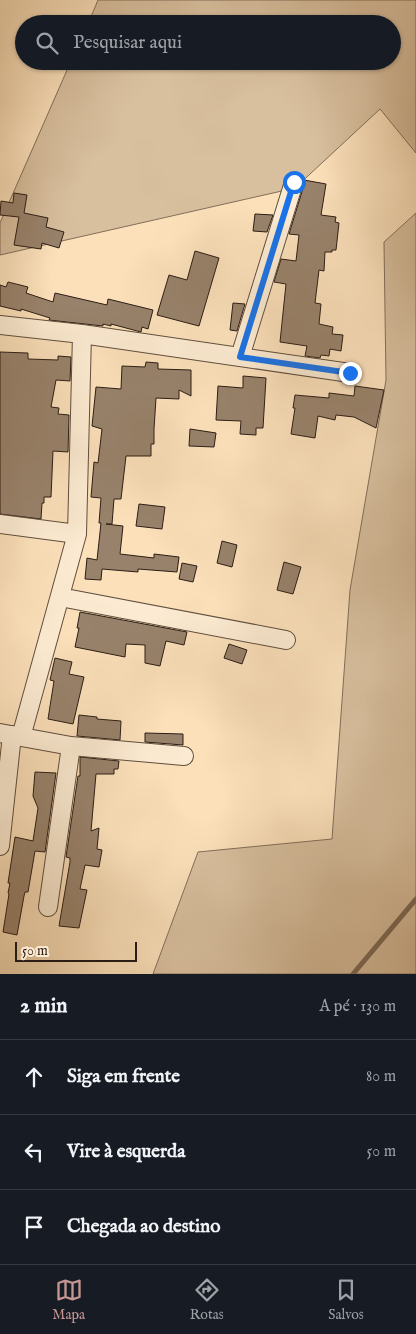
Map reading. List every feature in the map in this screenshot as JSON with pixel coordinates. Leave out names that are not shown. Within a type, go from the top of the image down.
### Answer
[{"type":"street","points":[[240,357],[294,182]]},
{"type":"street","points":[[0,325],[82,334],[350,373]]},
{"type":"street","points":[[0,846],[11,735],[60,597],[77,534],[82,334]]},
{"type":"street","points":[[0,524],[77,534]]},
{"type":"street","points":[[60,597],[286,640]]},
{"type":"street","points":[[11,735],[71,746],[184,756]]},
{"type":"street","points":[[48,907],[71,746]]},
{"type":"shaded area","points":[[98,0],[416,0],[416,153],[380,109],[295,188],[0,255],[0,223],[67,70],[401,70],[401,15],[92,15]]},
{"type":"shaded area","points":[[416,213],[416,974],[153,974],[198,852],[332,839],[350,590],[386,380],[384,242]]},
{"type":"building","points":[[304,180],[326,184],[321,215],[336,217],[335,222],[339,223],[336,250],[325,252],[324,271],[319,270],[315,303],[321,304],[319,324],[333,327],[332,334],[343,335],[341,351],[330,349],[329,356],[321,355],[320,358],[305,356],[307,346],[280,342],[286,284],[274,282],[281,259],[296,261],[299,235],[289,234]]},
{"type":"building","points":[[14,193],[27,195],[24,213],[48,218],[46,227],[64,232],[59,248],[42,243],[41,249],[14,245],[19,217],[0,215],[1,201],[13,203]]},
{"type":"building","points":[[255,214],[273,215],[267,232],[253,231]]},
{"type":"building","points":[[195,251],[219,258],[199,326],[157,315],[169,275],[187,280]]},
{"type":"building","points":[[8,282],[28,287],[26,293],[53,302],[55,293],[107,305],[108,299],[153,310],[148,329],[142,327],[141,332],[111,324],[111,326],[103,324],[103,326],[49,320],[50,318],[21,309],[21,311],[0,306],[0,285],[6,287]]},
{"type":"building","points":[[233,303],[245,304],[237,331],[230,330]]},
{"type":"building","points":[[0,352],[28,353],[28,359],[58,360],[58,356],[71,357],[70,381],[56,380],[51,407],[59,408],[58,414],[69,415],[68,452],[53,451],[51,497],[44,497],[41,519],[0,514]]},
{"type":"building","points":[[146,362],[158,363],[158,369],[191,370],[191,396],[179,390],[179,399],[156,398],[154,444],[151,444],[151,456],[126,456],[121,499],[114,499],[112,524],[106,524],[123,526],[120,554],[154,558],[154,554],[179,557],[177,572],[138,569],[138,572],[102,569],[101,580],[85,579],[87,558],[97,560],[101,523],[99,523],[101,498],[91,497],[94,462],[98,463],[102,429],[92,426],[96,387],[121,389],[122,366],[145,367]]},
{"type":"building","points":[[243,376],[266,378],[263,428],[256,428],[256,435],[240,434],[241,421],[216,420],[218,386],[243,388]]},
{"type":"building","points":[[355,386],[384,390],[376,428],[354,417],[336,415],[335,420],[318,416],[315,438],[291,434],[295,395],[329,398],[329,393],[354,396]]},
{"type":"building","points":[[190,429],[216,433],[214,447],[189,446]]},
{"type":"building","points":[[139,504],[165,507],[162,529],[136,526]]},
{"type":"building","points":[[222,541],[237,545],[232,567],[217,563]]},
{"type":"building","points":[[284,562],[301,567],[293,594],[277,590]]},
{"type":"building","points":[[182,563],[197,566],[193,582],[179,579]]},
{"type":"building","points":[[80,612],[187,632],[184,645],[166,641],[160,666],[145,663],[145,645],[126,644],[125,657],[75,647]]},
{"type":"building","points":[[229,644],[247,650],[242,664],[224,658]]},
{"type":"building","points":[[55,658],[72,662],[69,674],[84,677],[73,724],[48,719],[54,681],[50,680]]},
{"type":"building","points":[[79,715],[121,721],[120,740],[77,736]]},
{"type":"building","points":[[145,733],[183,734],[183,745],[145,742]]},
{"type":"building","points":[[80,757],[119,761],[118,769],[114,769],[114,774],[96,774],[91,831],[99,828],[97,849],[102,850],[99,867],[85,865],[80,889],[87,890],[79,928],[59,926],[70,862],[70,858],[66,857],[78,776],[80,776]]},
{"type":"building","points":[[35,772],[56,773],[45,852],[35,851],[28,892],[25,892],[17,935],[3,932],[9,894],[10,883],[8,883],[15,837],[33,841],[38,808],[33,796]]},
{"type":"waterway","points":[[353,974],[416,899]]},
{"type":"route","points":[[294,182],[240,357],[350,373]]}]
